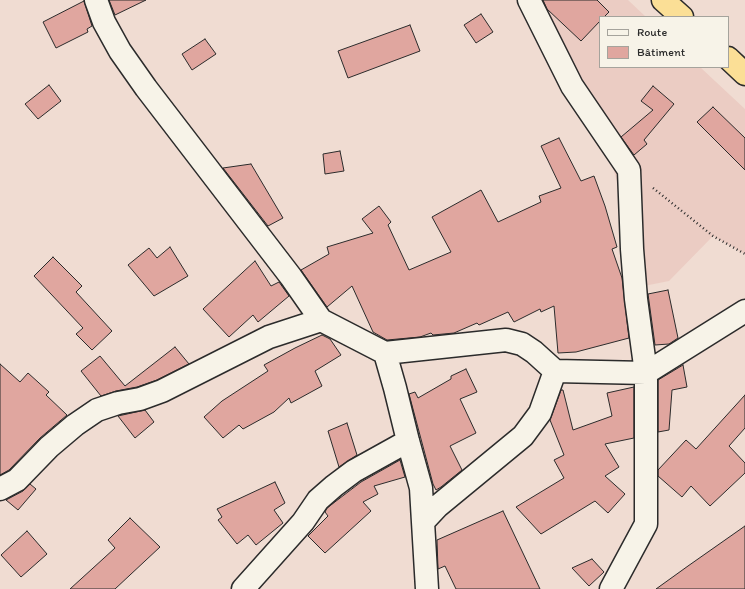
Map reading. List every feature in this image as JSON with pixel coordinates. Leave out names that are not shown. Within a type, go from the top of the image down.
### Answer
[{"type":"highway","points":[[663,0],[681,16]]},
{"type":"highway","points":[[729,59],[745,74]]},
{"type":"street","points":[[96,0],[104,22],[120,51],[146,88],[286,271],[321,320],[385,353],[506,340],[522,344],[555,370],[646,373],[745,311]]},
{"type":"street","points":[[528,0],[572,86],[629,170],[632,249],[636,299],[646,373],[646,524],[611,589]]},
{"type":"street","points":[[0,489],[17,480],[49,447],[75,425],[97,410],[118,402],[162,392],[263,340],[321,320]]},
{"type":"street","points":[[385,353],[421,488],[427,589]]},
{"type":"street","points":[[423,522],[438,506],[523,436],[540,413],[555,370]]},
{"type":"street","points":[[243,589],[303,522],[318,500],[354,471],[408,441]]},
{"type":"path","points":[[629,170],[713,236],[745,254]]},
{"type":"shaded area","points":[[527,0],[628,0],[645,16],[599,16],[599,68],[701,68],[745,109],[745,254],[713,236],[669,281],[639,287],[636,247],[611,161]]},
{"type":"building","points":[[109,0],[146,0],[115,15]]},
{"type":"building","points":[[543,0],[597,0],[609,12],[605,16],[599,16],[599,22],[581,41],[547,9]]},
{"type":"building","points":[[84,1],[92,26],[87,29],[88,32],[56,48],[43,22]]},
{"type":"building","points":[[481,14],[493,32],[476,43],[464,25]]},
{"type":"building","points":[[410,25],[420,51],[348,78],[338,51]]},
{"type":"building","points":[[205,39],[216,54],[192,70],[182,54]]},
{"type":"building","points":[[49,85],[61,101],[38,119],[25,104]]},
{"type":"building","points":[[653,86],[674,104],[644,140],[647,144],[634,155],[621,137],[653,110],[641,101]]},
{"type":"building","points":[[713,107],[745,138],[745,170],[697,122]]},
{"type":"building","points":[[559,138],[581,181],[594,176],[605,206],[617,247],[612,249],[622,278],[629,338],[576,352],[558,353],[554,306],[541,312],[540,309],[514,322],[508,312],[479,325],[477,323],[454,333],[433,335],[431,333],[420,337],[387,340],[373,332],[352,286],[327,307],[301,270],[329,254],[327,247],[373,233],[362,219],[379,206],[391,222],[388,225],[409,270],[451,252],[432,217],[481,190],[498,222],[541,202],[539,196],[561,188],[541,146]]},
{"type":"building","points":[[340,151],[344,171],[325,174],[323,154]]},
{"type":"building","points":[[251,164],[283,218],[268,226],[223,168]]},
{"type":"building","points":[[170,247],[188,276],[154,296],[128,265],[149,248],[157,258]]},
{"type":"building","points":[[53,257],[82,286],[76,292],[112,331],[92,350],[76,334],[83,328],[34,276]]},
{"type":"building","points":[[255,261],[271,286],[279,282],[289,296],[258,322],[253,315],[229,337],[203,309]]},
{"type":"building","points":[[668,290],[678,338],[669,344],[655,345],[648,294]]},
{"type":"building","points":[[322,335],[330,339],[341,355],[315,371],[322,386],[291,403],[289,398],[274,412],[243,429],[239,425],[223,438],[204,417],[222,401],[268,371],[264,365]]},
{"type":"building","points":[[175,347],[189,364],[157,380],[137,387],[116,391],[101,396],[81,371],[100,356],[125,386]]},
{"type":"building","points":[[0,364],[20,382],[28,373],[49,392],[46,395],[67,415],[40,438],[9,470],[0,475]]},
{"type":"building","points":[[683,365],[687,387],[672,390],[669,430],[658,432],[658,380]]},
{"type":"building","points":[[466,369],[477,392],[460,399],[476,433],[450,446],[462,470],[436,490],[433,484],[409,394],[415,392],[418,398],[451,379],[451,376]]},
{"type":"building","points":[[634,387],[634,438],[605,444],[619,467],[605,476],[625,494],[608,513],[595,501],[541,534],[516,507],[564,478],[554,460],[564,455],[550,420],[561,390],[563,390],[573,430],[612,416],[607,393]]},
{"type":"building","points":[[745,395],[745,428],[729,446],[745,463],[745,473],[710,506],[691,486],[682,497],[658,476],[658,470],[686,440],[696,449]]},
{"type":"building","points":[[145,410],[154,422],[135,438],[118,416]]},
{"type":"building","points":[[347,423],[357,455],[339,467],[328,431]]},
{"type":"building","points":[[400,460],[405,477],[374,486],[378,494],[363,502],[371,511],[325,553],[308,536],[328,516],[325,512],[327,508],[361,482]]},
{"type":"building","points":[[275,482],[285,503],[274,510],[283,523],[256,545],[248,535],[237,544],[218,520],[222,517],[217,509]]},
{"type":"building","points":[[30,484],[36,489],[18,510],[6,500],[23,491]]},
{"type":"building","points":[[503,511],[540,589],[456,589],[445,566],[438,569],[437,540]]},
{"type":"building","points":[[130,518],[160,547],[115,589],[70,589],[115,548],[108,540]]},
{"type":"building","points":[[745,526],[745,589],[656,589],[688,566]]},
{"type":"building","points":[[27,531],[47,554],[21,577],[1,555]]},
{"type":"building","points":[[592,559],[604,572],[589,586],[572,568]]}]
